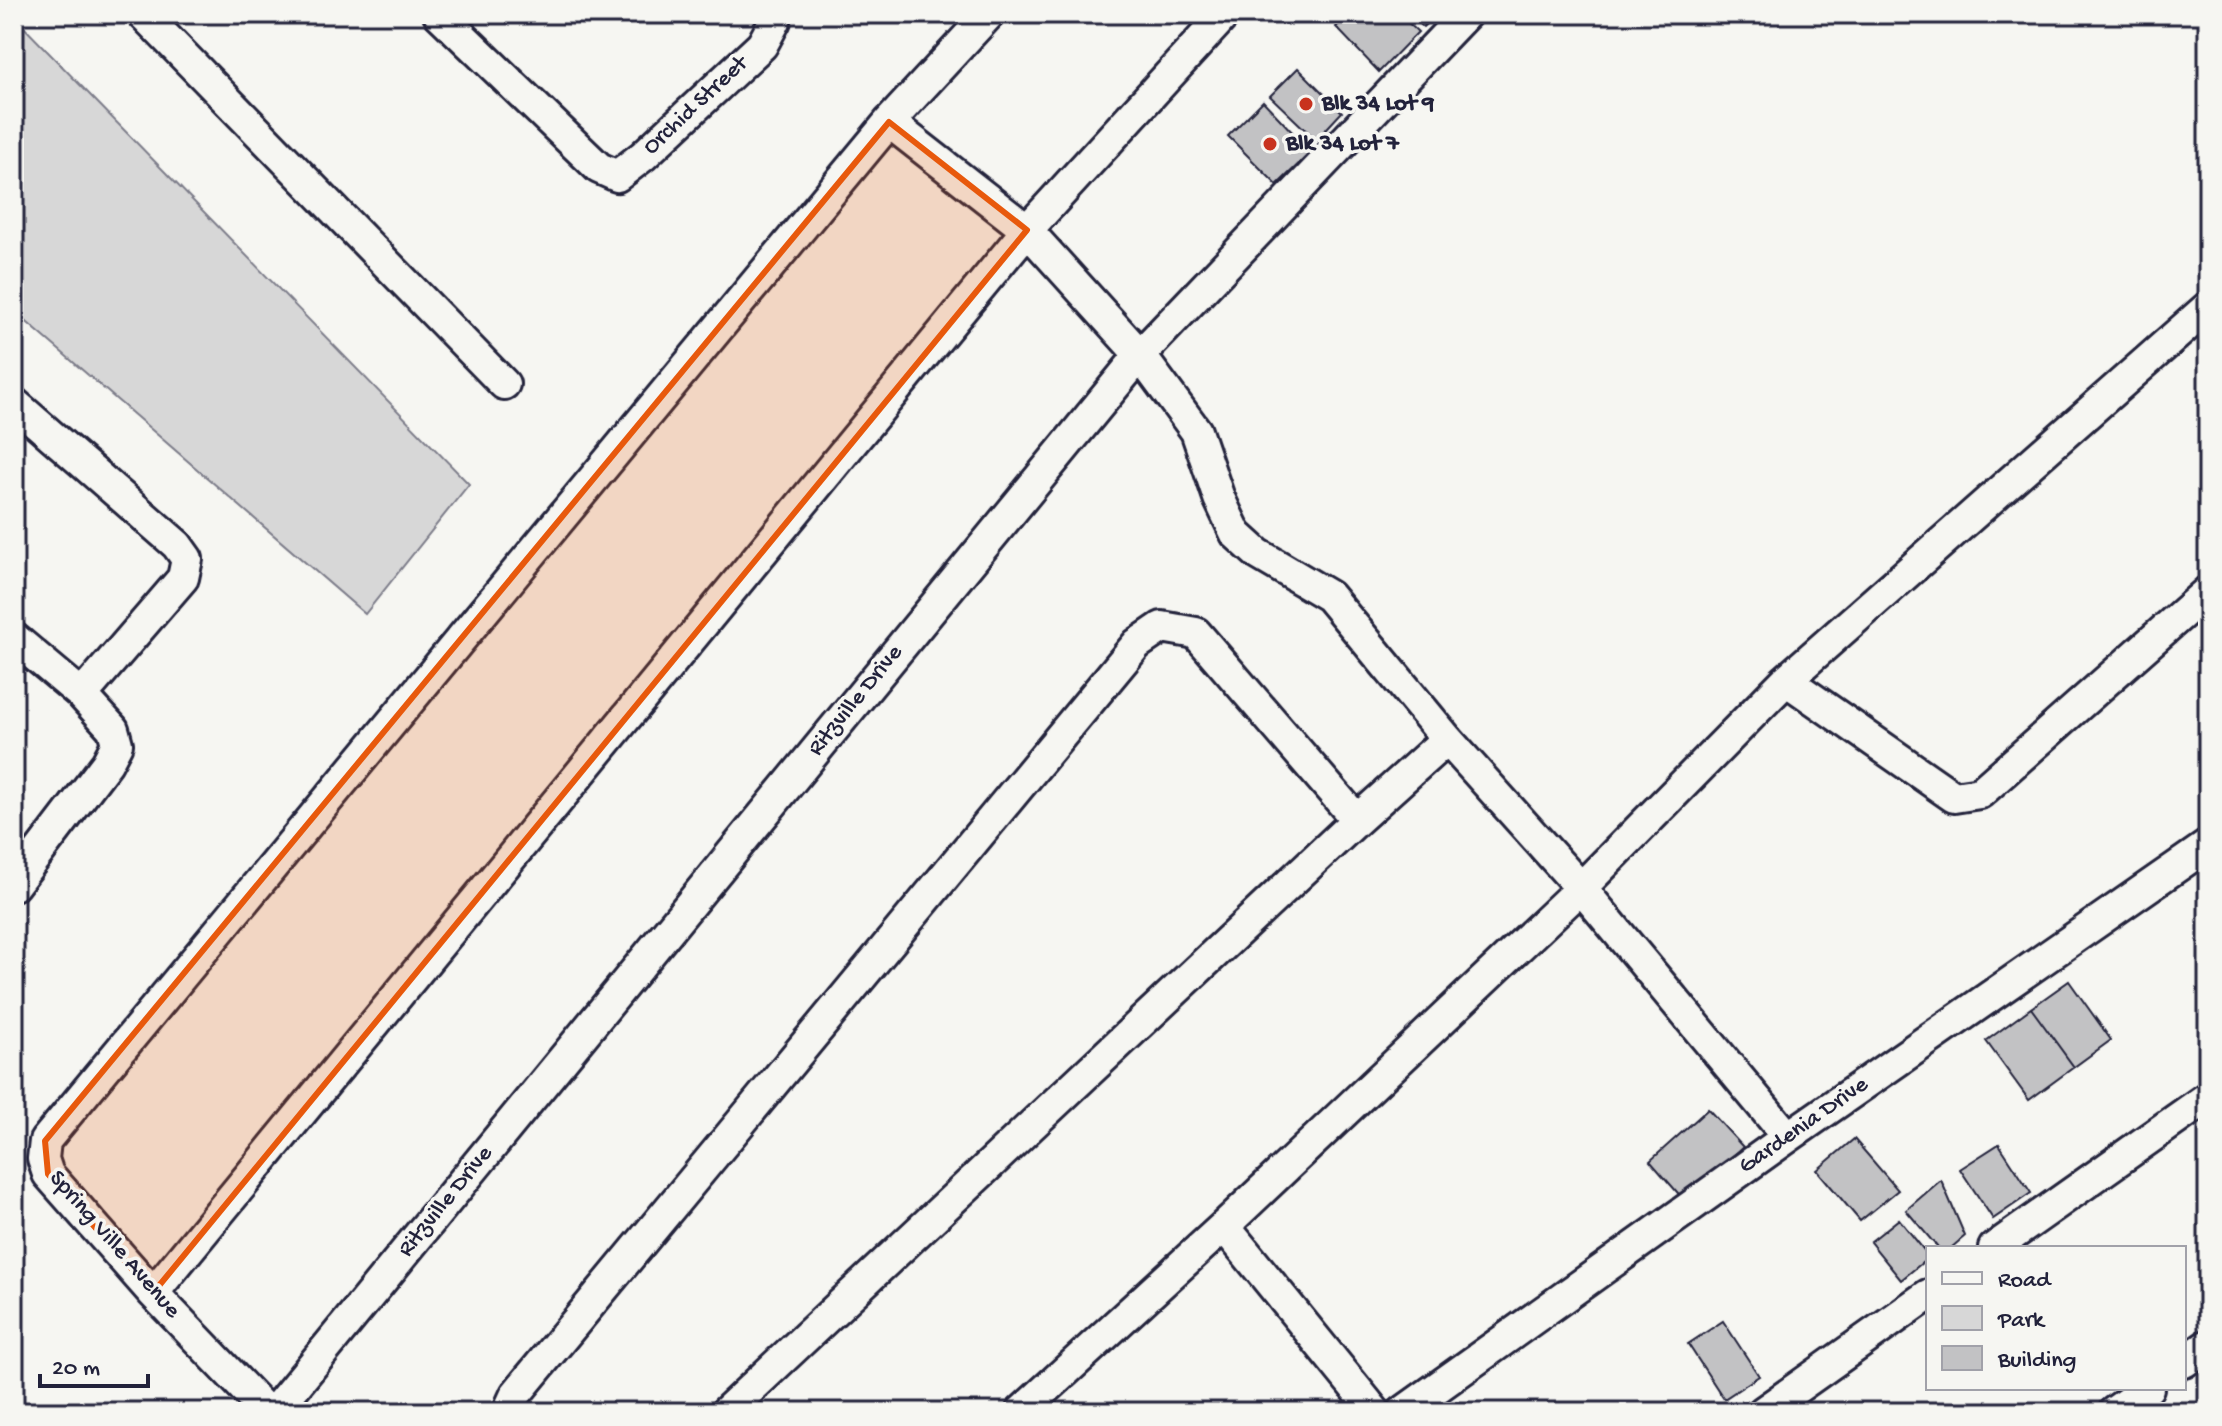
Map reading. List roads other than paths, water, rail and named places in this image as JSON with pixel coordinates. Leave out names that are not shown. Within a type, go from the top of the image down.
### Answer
[{"type":"street","points":[[143,14],[504,384]]},
{"type":"street","name":"Orchid Street","points":[[439,14],[599,168],[617,176],[643,156],[762,45],[775,21],[771,14]]},
{"type":"street","points":[[989,14],[889,122],[1027,230],[1140,355],[1196,431],[1219,498],[1236,534],[1258,554],[1329,596],[1447,739],[1581,888],[1788,1137]]},
{"type":"street","points":[[153,1293],[1027,230],[1225,14]]},
{"type":"street","name":"Ritzville Drive","points":[[274,1412],[1140,355],[1466,14]]},
{"type":"street","name":"Spring Ville Avenue","points":[[267,1412],[153,1293],[48,1174],[43,1159],[45,1141],[889,122]]},
{"type":"street","points":[[1021,1412],[1224,1226],[1581,888],[1786,680],[2208,307]]},
{"type":"street","points":[[14,403],[177,545],[187,559],[183,578],[82,695]]},
{"type":"street","points":[[1786,680],[1954,797],[1980,793],[2208,591]]},
{"type":"street","points":[[511,1412],[516,1394],[1137,644],[1162,627],[1196,633],[1357,820]]},
{"type":"street","points":[[14,638],[82,695],[113,729],[117,744],[107,763],[14,885]]},
{"type":"street","points":[[726,1412],[1447,739]]},
{"type":"street","name":"Gardenia Drive","points":[[1403,1412],[1788,1137],[2208,845]]},
{"type":"street","points":[[1997,1246],[2208,1097]]},
{"type":"street","points":[[1224,1226],[1375,1412]]},
{"type":"street","points":[[1763,1412],[1926,1296]]},
{"type":"street","points":[[2186,1361],[2208,1345]]},
{"type":"street","points":[[2114,1412],[2145,1390]]},
{"type":"place","name":"Blk 34 Lot 9","points":[[1306,104]]},
{"type":"place","name":"Blk 34 Lot 7","points":[[1270,144]]}]
